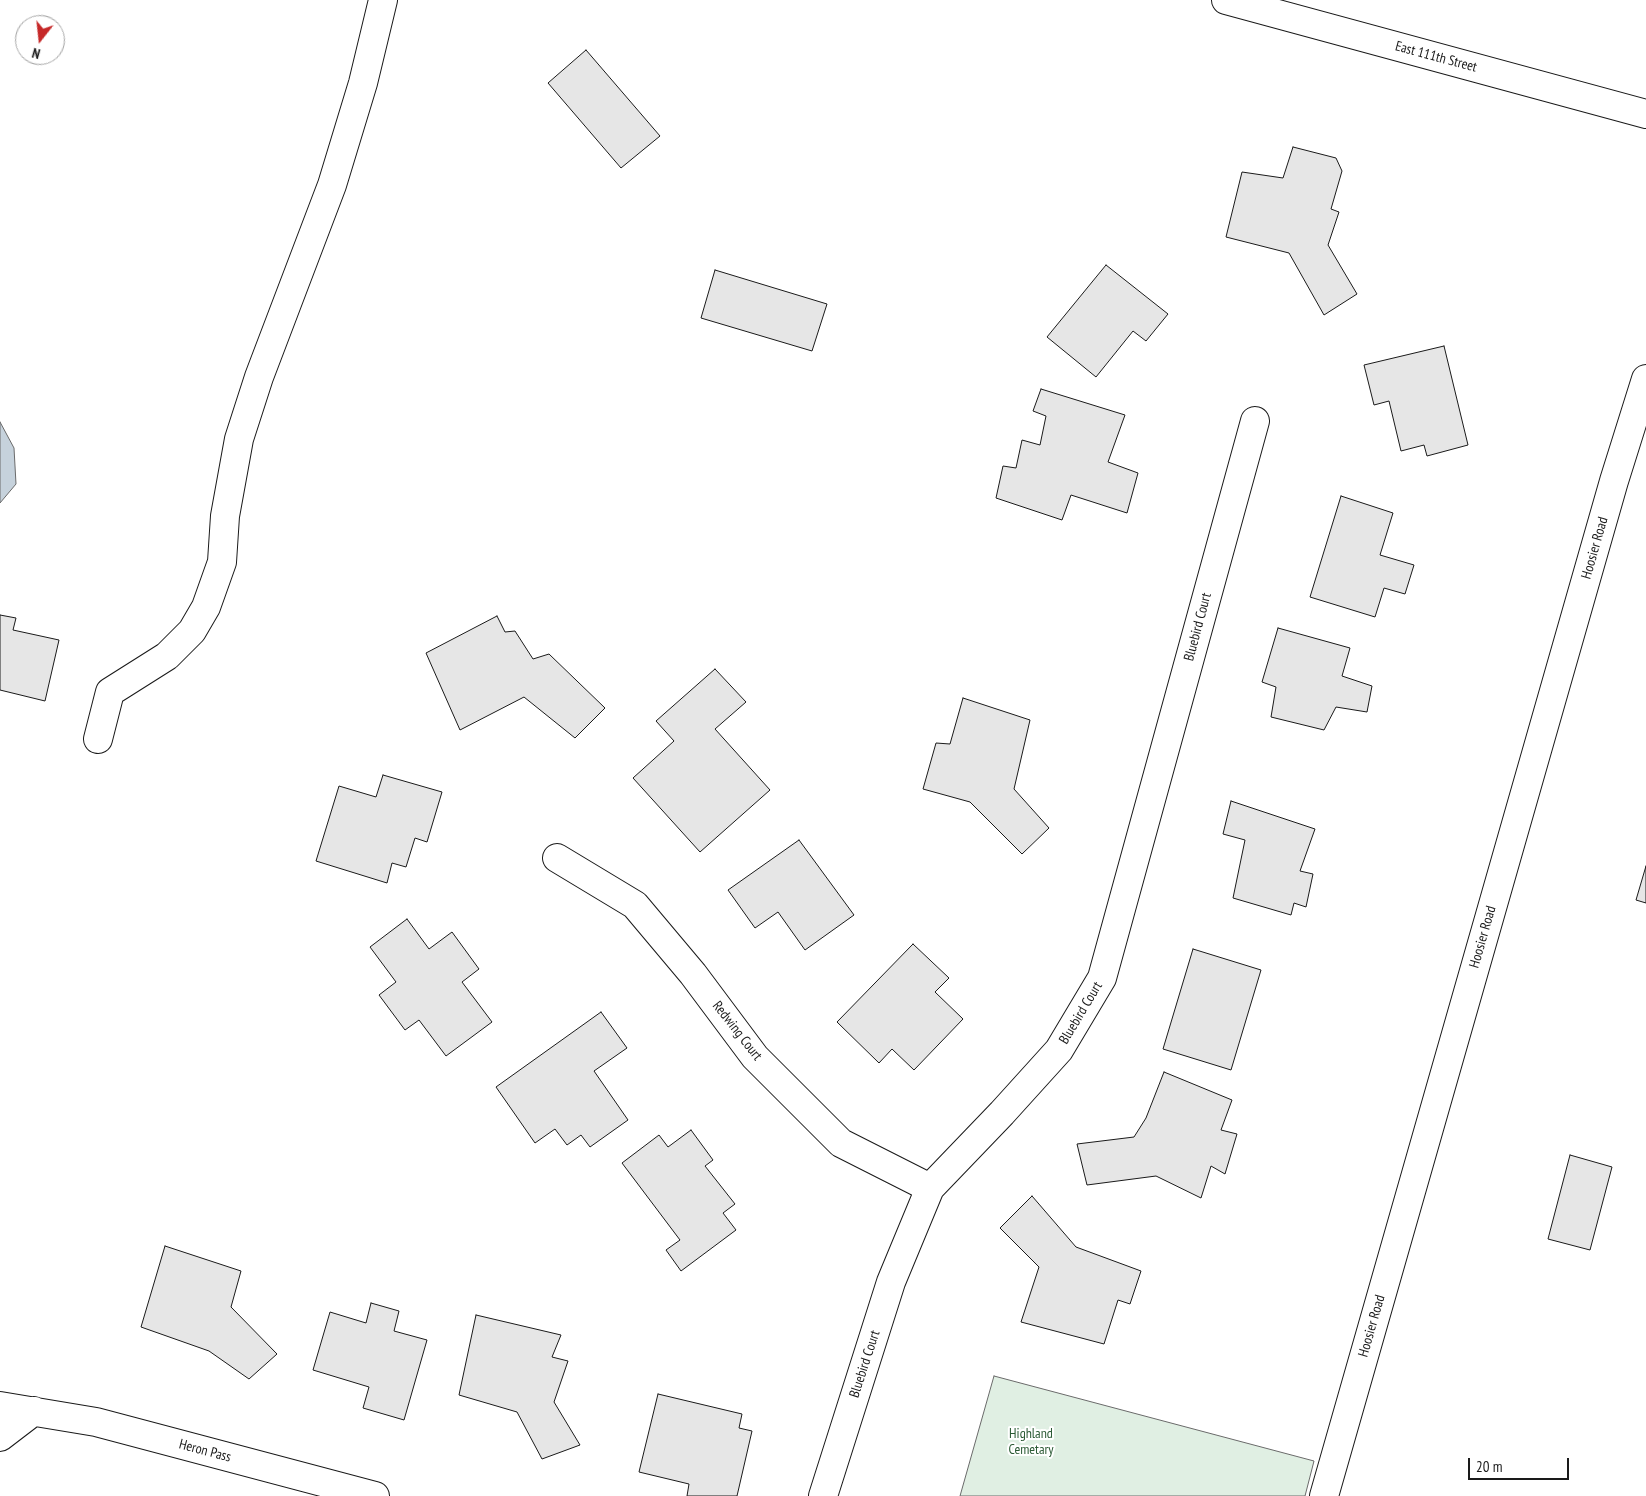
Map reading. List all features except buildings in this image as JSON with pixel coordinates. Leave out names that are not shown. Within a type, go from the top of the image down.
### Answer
[{"type":"street","points":[[98,739],[110,692],[167,656],[192,630],[206,607],[222,562],[225,516],[239,439],[259,377],[332,185],[363,83],[383,0]]},
{"type":"street","name":"East 111th Street","points":[[1226,0],[1646,114]]},
{"type":"street","name":"Hoosier Road","points":[[1324,1496],[1614,481],[1646,381]]},
{"type":"street","name":"Bluebird Court","points":[[823,1496],[891,1282],[930,1188],[1059,1050],[1102,978],[1255,421]]},
{"type":"street","name":"Redwing Court","points":[[557,858],[635,905],[693,974],[755,1057],[841,1142],[930,1188]]},
{"type":"street","name":"Heron Pass","points":[[0,1406],[96,1422],[375,1496]]},
{"type":"street","points":[[0,1438],[34,1411]]},
{"type":"green space","name":"Highland Cemetary","points":[[994,1376],[1314,1461],[1305,1496],[960,1496]]},
{"type":"shaded area","points":[[0,422],[14,448],[16,484],[0,503]]}]
